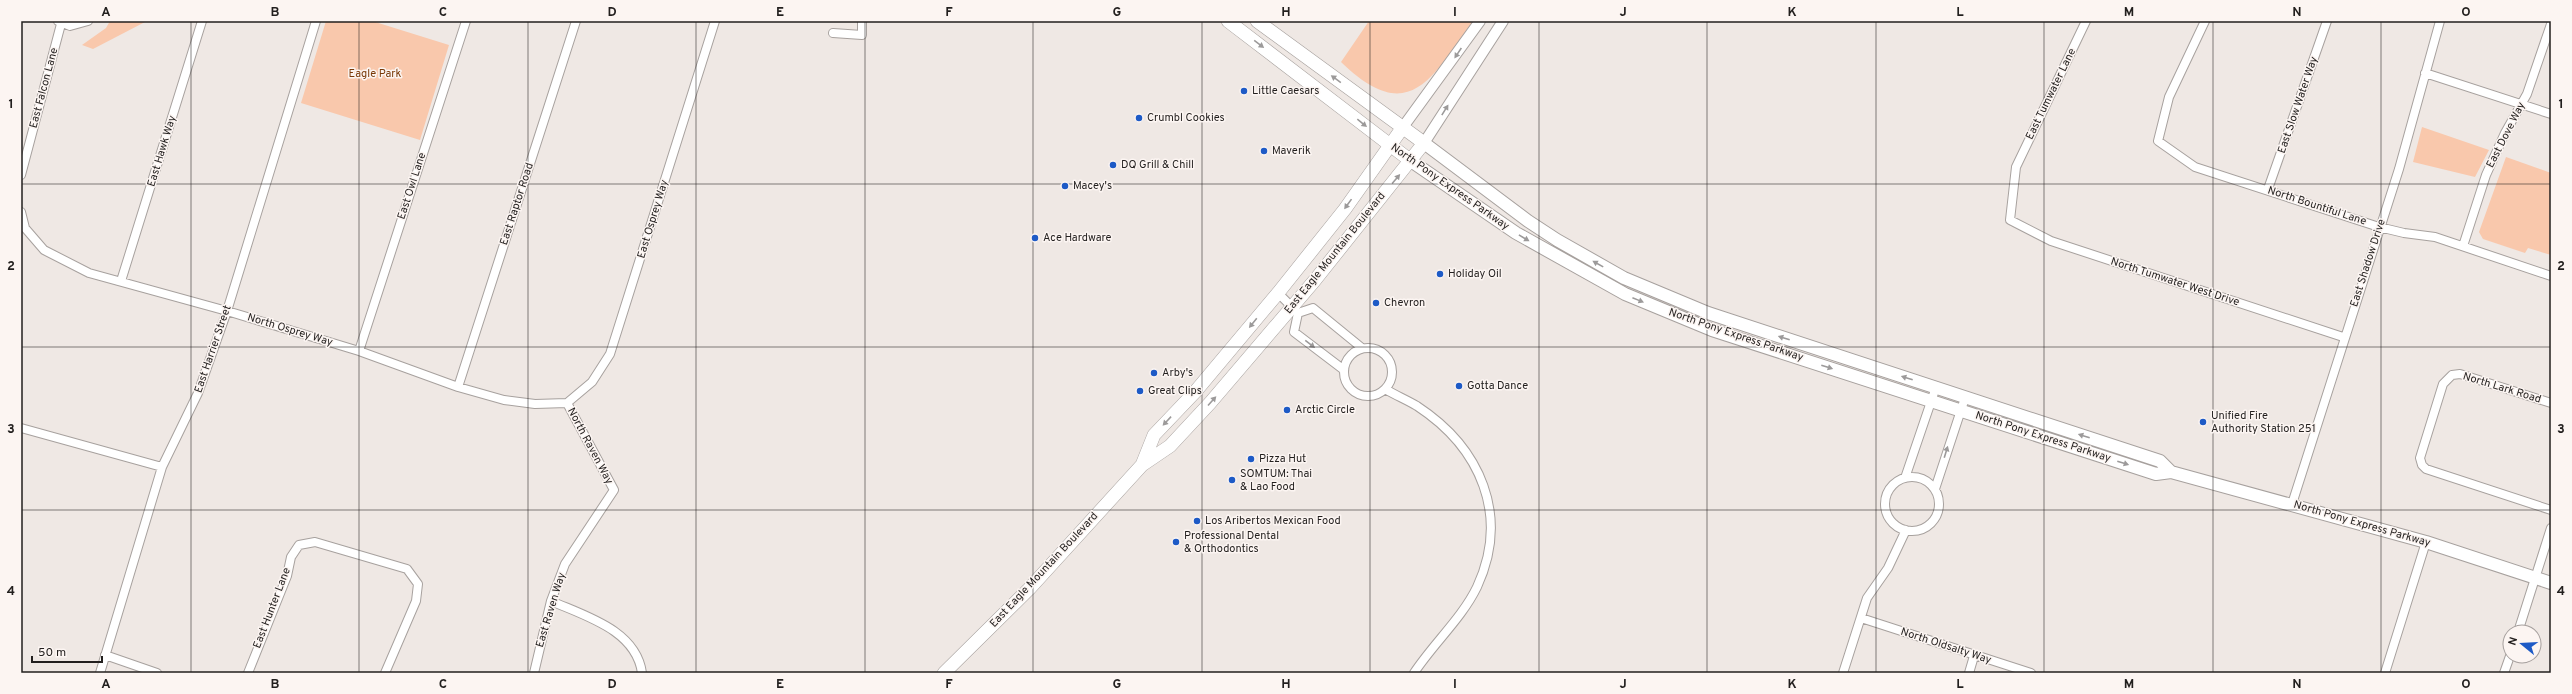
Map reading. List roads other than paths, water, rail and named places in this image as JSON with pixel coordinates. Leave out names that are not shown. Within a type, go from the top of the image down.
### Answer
[{"type":"main road","name":"North Pony Express Parkway","points":[[1228,21],[1389,145],[1516,234],[1625,294],[1712,330],[2156,474],[2171,472],[2292,504],[2426,542],[2551,583]]},
{"type":"main road","name":"North Pony Express Parkway","points":[[1257,21],[1403,127],[1534,225],[1624,278],[1708,313],[2160,461],[2171,472]]},
{"type":"main road","name":"East Eagle Mountain Boulevard","points":[[1142,465],[1154,435],[1195,392],[1278,293],[1345,209],[1403,127]]},
{"type":"main road","name":"East Eagle Mountain Boulevard","points":[[944,673],[1029,588],[1142,465],[1170,446],[1295,310],[1424,143]]},
{"type":"street","points":[[59,22],[79,25],[88,21]]},
{"type":"street","name":"East Hawk Way","points":[[121,281],[202,21]]},
{"type":"street","name":"East Harrier Street","points":[[100,673],[162,467],[198,393],[227,311],[316,21]]},
{"type":"street","name":"East Owl Lane","points":[[359,351],[466,21]]},
{"type":"street","name":"East Raptor Road","points":[[458,387],[576,21]]},
{"type":"street","name":"East Osprey Way","points":[[567,403],[592,382],[610,354],[715,21]]},
{"type":"street","points":[[833,33],[862,35],[862,21]]},
{"type":"street","name":"East Eagle Mountain Boulevard","points":[[1403,127],[1480,21]]},
{"type":"street","name":"East Eagle Mountain Boulevard","points":[[1424,143],[1503,21]]},
{"type":"street","name":"East Tumwater Lane","points":[[2010,220],[2016,167],[2086,21]]},
{"type":"street","name":"North Bountiful Lane","points":[[2205,21],[2169,97],[2158,141],[2195,167],[2268,189],[2379,227],[2396,232],[2435,237],[2551,276]]},
{"type":"street","name":"East Slow Water Way","points":[[2268,189],[2327,21]]},
{"type":"street","name":"East Shadow Drive","points":[[2292,504],[2343,337],[2399,169],[2440,21]]},
{"type":"street","name":"East Falcon Lane","points":[[21,175],[59,22]]},
{"type":"street","name":"East Dove Way","points":[[2463,246],[2494,155],[2522,104],[2551,24]]},
{"type":"street","points":[[2425,73],[2551,114]]},
{"type":"street","name":"North Osprey Way","points":[[21,212],[25,228],[44,250],[89,273],[227,311],[359,351],[458,387],[504,400],[528,403],[567,403]]},
{"type":"street","name":"North Tumwater West Drive","points":[[2010,220],[2051,241],[2343,337]]},
{"type":"street","points":[[1278,293],[1295,310],[1294,332],[1344,370]]},
{"type":"street","points":[[1295,310],[1313,308],[1362,348]]},
{"type":"street","points":[[1362,348],[1376,349],[1386,355],[1390,362],[1392,374],[1385,389],[1375,395],[1360,395],[1347,384],[1344,370],[1350,355],[1362,348]]},
{"type":"street","name":"North Lark Road","points":[[2551,403],[2460,374],[2452,375],[2443,384],[2420,458],[2422,465],[2426,469],[2551,510]]},
{"type":"street","points":[[1905,478],[1936,387]]},
{"type":"street","points":[[1385,389],[1417,406],[1452,436],[1472,462],[1485,489],[1492,516],[1488,552],[1477,588],[1414,673]]},
{"type":"street","points":[[1935,489],[1922,479],[1905,478],[1894,484],[1886,500],[1886,510],[1890,519],[1896,526],[1906,530],[1922,529],[1936,518],[1939,507],[1935,489],[1965,398]]},
{"type":"street","name":"North Raven Way","points":[[567,403],[614,490]]},
{"type":"street","points":[[21,428],[162,467]]},
{"type":"street","name":"East Raven Way","points":[[534,673],[551,601],[565,564],[614,490]]},
{"type":"street","points":[[2521,624],[2551,528]]},
{"type":"street","points":[[1843,673],[1867,598],[1888,568],[1906,530]]},
{"type":"street","name":"East Hunter Lane","points":[[248,673],[287,576],[291,557],[299,545],[315,542],[407,569],[418,584],[416,601],[385,673]]},
{"type":"street","points":[[2385,673],[2426,542]]},
{"type":"street","points":[[551,601],[612,628],[627,643],[641,665],[642,673]]},
{"type":"street","name":"North Oldsalty Way","points":[[1861,618],[1974,656],[2031,673]]},
{"type":"street","points":[[105,655],[157,673]]},
{"type":"street","points":[[1969,673],[1974,656]]},
{"type":"place","name":"Little Caesars","points":[[1244,91]]},
{"type":"place","name":"Crumbl Cookies","points":[[1139,118]]},
{"type":"place","name":"Maverik","points":[[1264,151]]},
{"type":"place","name":"DQ Grill & Chill","points":[[1113,165]]},
{"type":"place","name":"Macey's","points":[[1065,186]]},
{"type":"place","name":"Ace Hardware","points":[[1035,238]]},
{"type":"place","name":"Holiday Oil","points":[[1440,274]]},
{"type":"place","name":"Chevron","points":[[1376,303]]},
{"type":"place","name":"Arby's","points":[[1154,373]]},
{"type":"place","name":"Gotta Dance","points":[[1459,386]]},
{"type":"place","name":"Great Clips","points":[[1140,391]]},
{"type":"place","name":"Arctic Circle","points":[[1287,410]]},
{"type":"place","name":"Unified Fire Authority Station 251","points":[[2203,422]]},
{"type":"place","name":"Pizza Hut","points":[[1251,459]]},
{"type":"place","name":"SOMTUM: Thai & Lao Food","points":[[1232,480]]},
{"type":"place","name":"Los Aribertos Mexican Food","points":[[1197,521]]},
{"type":"place","name":"Professional Dental & Orthodontics","points":[[1176,542]]},
{"type":"park label","name":"Eagle Park","points":[[375,74]]}]
